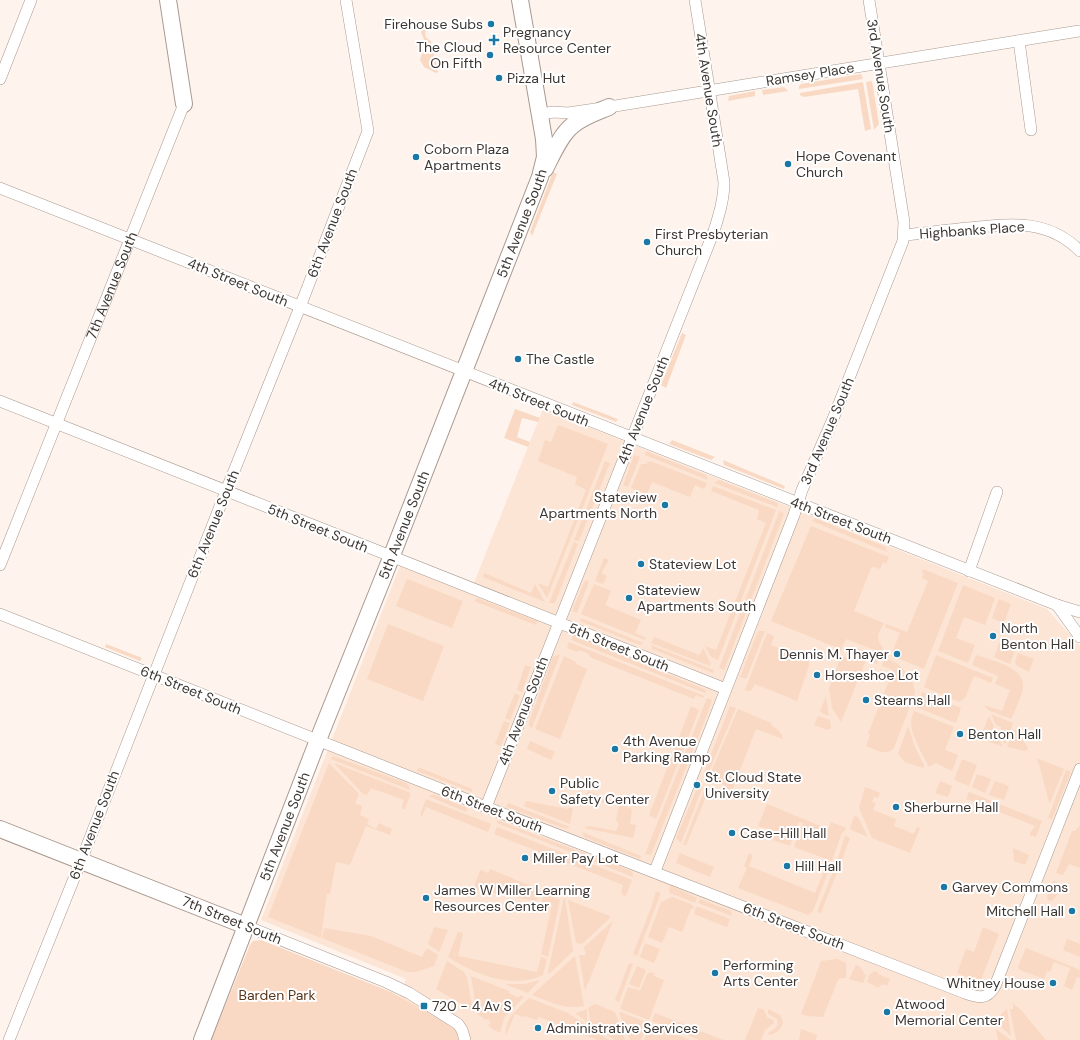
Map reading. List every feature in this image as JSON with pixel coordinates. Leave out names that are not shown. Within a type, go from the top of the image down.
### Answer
[{"type":"street","points":[[0,79],[31,0]]},
{"type":"street","name":"7th Avenue South","points":[[0,565],[184,104],[168,0]]},
{"type":"street","name":"6th Avenue South","points":[[9,1040],[300,307],[368,131],[346,0]]},
{"type":"street","name":"5th Avenue South","points":[[202,1040],[318,740],[392,557],[540,177],[545,157],[544,139],[520,0]]},
{"type":"street","name":"4th Avenue South","points":[[486,806],[714,231],[720,210],[724,182],[708,90],[695,0]]},
{"type":"street","name":"3rd Avenue South","points":[[655,871],[794,515],[802,490],[848,382],[901,249],[904,235],[904,222],[869,0]]},
{"type":"street","name":"Ramsey Place","points":[[540,114],[554,112],[568,113],[609,107],[1079,31]]},
{"type":"street","points":[[1019,41],[1031,130]]},
{"type":"street","points":[[540,177],[559,142],[572,125],[591,114],[609,107]]},
{"type":"street","name":"4th Street South","points":[[0,188],[1057,606],[1080,612]]},
{"type":"street","name":"Highbanks Place","points":[[904,235],[1003,224],[1032,225],[1054,232],[1080,251]]},
{"type":"street","name":"5th Street South","points":[[0,401],[726,689]]},
{"type":"street","points":[[969,571],[997,492]]},
{"type":"street","points":[[1057,606],[1080,636]]},
{"type":"street","name":"6th Street South","points":[[0,614],[964,993],[980,997],[986,996],[995,986],[1080,769]]},
{"type":"street","name":"7th Street South","points":[[0,829],[386,982],[414,996],[458,1024],[462,1030],[465,1040]]},
{"type":"shaded area","name":"St. Cloud State University","points":[[543,409],[1047,609],[1080,646],[1080,1040],[383,1040],[406,979],[261,920],[400,566],[470,593]]},
{"type":"green space","points":[[423,28],[426,31],[426,37],[431,41],[438,72],[436,73],[424,67],[420,60],[425,42],[421,32]]},
{"type":"green space","points":[[861,74],[863,79],[799,89],[801,84]]},
{"type":"green space","points":[[872,81],[879,124],[874,130],[866,82]]},
{"type":"green space","points":[[863,82],[871,129],[865,131],[858,89],[804,97],[800,95],[800,93]]},
{"type":"green space","points":[[784,87],[788,91],[763,95],[762,90]]},
{"type":"green space","points":[[755,91],[755,96],[728,101],[729,96]]},
{"type":"green space","points":[[553,172],[557,174],[532,236],[530,232]]},
{"type":"green space","points":[[682,333],[686,335],[666,388],[661,385]]},
{"type":"green space","points":[[573,402],[618,419],[616,422],[572,405]]},
{"type":"green space","points":[[515,409],[540,418],[538,422],[522,418],[517,437],[530,442],[528,447],[504,438]]},
{"type":"green space","points":[[558,425],[608,444],[547,598],[538,583],[548,587],[586,490],[575,484],[577,477],[538,461],[545,440],[551,442]]},
{"type":"green space","points":[[672,440],[715,457],[711,460],[669,444]]},
{"type":"green space","points":[[646,451],[706,475],[708,480],[645,455]]},
{"type":"green space","points":[[634,455],[640,457],[628,487],[623,485]]},
{"type":"green space","points":[[723,460],[785,486],[784,489],[724,465]]},
{"type":"green space","points":[[605,461],[610,463],[579,541],[574,540]]},
{"type":"green space","points":[[650,461],[707,483],[704,489],[695,485],[690,497],[652,482],[647,494],[631,488],[641,464],[646,464]]},
{"type":"green space","points":[[719,480],[778,503],[777,507],[714,483]]},
{"type":"green space","points":[[713,486],[776,510],[718,660],[711,657],[705,646],[716,650],[766,523],[757,519],[759,510],[711,491]]},
{"type":"green space","points":[[780,511],[784,514],[724,670],[719,668]]},
{"type":"green space","points":[[815,518],[886,547],[887,552],[812,521]]},
{"type":"green space","points":[[811,526],[889,557],[886,564],[883,562],[880,569],[874,567],[871,568],[854,611],[884,623],[878,636],[883,648],[882,653],[846,639],[840,652],[838,648],[771,621]]},
{"type":"green space","points":[[574,542],[578,544],[555,603],[549,603]]},
{"type":"green space","points":[[604,558],[609,560],[602,572],[607,576],[603,584],[595,581]]},
{"type":"green space","points":[[923,569],[958,583],[924,669],[897,658],[893,650],[900,633],[885,627],[886,624],[907,632],[928,581],[922,578],[924,574],[922,573]]},
{"type":"green space","points":[[484,573],[531,593],[535,584],[545,602],[483,577]]},
{"type":"green space","points":[[407,579],[463,601],[452,628],[396,606]]},
{"type":"green space","points":[[585,580],[589,582],[577,613],[572,611]]},
{"type":"green space","points":[[594,584],[611,591],[605,605],[641,620],[635,633],[646,638],[645,640],[581,614]]},
{"type":"green space","points":[[963,585],[995,598],[985,625],[964,617],[956,638],[975,645],[968,663],[938,651]]},
{"type":"green space","points":[[477,598],[537,621],[536,625],[474,601]]},
{"type":"green space","points":[[999,599],[1011,604],[1004,623],[992,618]]},
{"type":"green space","points":[[581,618],[643,643],[640,645],[580,621]]},
{"type":"green space","points":[[388,624],[444,646],[423,701],[367,679]]},
{"type":"green space","points":[[758,631],[765,631],[746,679],[740,677]]},
{"type":"green space","points":[[767,633],[774,636],[771,645],[809,661],[809,666],[797,701],[755,684],[752,690],[745,690]]},
{"type":"green space","points":[[573,635],[706,690],[705,693],[571,640]]},
{"type":"green space","points":[[654,637],[699,655],[703,648],[711,664],[710,666],[651,643]]},
{"type":"green space","points":[[1000,641],[1016,647],[1010,664],[994,657]]},
{"type":"green space","points":[[569,642],[704,696],[703,698],[696,695],[694,699],[592,658],[589,654],[580,650],[578,652],[567,648]]},
{"type":"green space","points":[[106,644],[142,658],[140,661],[105,647]]},
{"type":"green space","points":[[651,645],[714,670],[713,673],[652,649]]},
{"type":"green space","points":[[857,648],[879,657],[877,664],[866,660],[841,722],[832,708],[829,688],[840,659],[854,654]]},
{"type":"green space","points":[[1018,653],[1034,659],[1029,672],[1017,666],[1015,662]]},
{"type":"green space","points":[[560,655],[532,728],[529,726],[529,722],[553,656]]},
{"type":"green space","points":[[936,655],[993,678],[991,683],[974,676],[965,698],[959,702],[924,687]]},
{"type":"green space","points":[[976,655],[1006,665],[1013,669],[1022,679],[1022,694],[1011,719],[988,710],[984,705],[1002,711],[1010,690],[995,684],[998,676],[972,665]]},
{"type":"green space","points":[[564,656],[587,669],[560,739],[535,729]]},
{"type":"green space","points":[[885,658],[897,663],[904,670],[913,683],[915,693],[894,748],[888,752],[866,746],[870,735],[868,734],[893,670],[882,666]]},
{"type":"green space","points":[[525,665],[531,667],[522,692],[517,690]]},
{"type":"green space","points":[[922,692],[961,708],[956,723],[916,707]]},
{"type":"green space","points":[[515,693],[520,696],[510,720],[505,718]]},
{"type":"green space","points":[[826,696],[829,716],[820,712]]},
{"type":"green space","points":[[707,698],[712,700],[707,715],[651,855],[645,854]]},
{"type":"green space","points":[[691,706],[699,710],[656,819],[649,815]]},
{"type":"green space","points":[[730,706],[736,708],[707,776],[704,772]]},
{"type":"green space","points":[[738,709],[771,723],[772,726],[781,733],[783,739],[756,729],[730,796],[728,795],[728,789],[723,784],[709,777]]},
{"type":"green space","points":[[914,711],[954,727],[945,750],[958,755],[952,771],[936,763],[929,767],[917,744],[911,726]]},
{"type":"green space","points":[[991,714],[1013,723],[1005,745],[999,733],[1001,727],[996,725]]},
{"type":"green space","points":[[818,716],[830,720],[831,728],[828,730],[814,725]]},
{"type":"green space","points":[[989,716],[994,726],[992,731],[997,734],[1003,747],[980,738]]},
{"type":"green space","points":[[504,721],[510,723],[501,746],[495,744]]},
{"type":"green space","points":[[908,726],[915,747],[924,765],[923,768],[905,762],[898,754]]},
{"type":"green space","points":[[1013,730],[1016,730],[1028,748],[1026,751],[1007,747]]},
{"type":"green space","points":[[530,741],[555,752],[551,760],[527,749]]},
{"type":"green space","points":[[333,756],[406,783],[410,790],[331,759]]},
{"type":"green space","points":[[1036,758],[1064,769],[1050,803],[1039,764]]},
{"type":"green space","points":[[962,759],[977,765],[969,786],[954,780]]},
{"type":"green space","points":[[329,763],[359,794],[355,803],[362,806],[360,815],[369,819],[367,824],[376,829],[379,823],[392,829],[390,835],[366,826],[350,865],[336,862],[330,894],[327,894],[321,938],[268,917]]},
{"type":"green space","points":[[334,763],[411,793],[405,809],[402,807],[404,800],[371,788],[367,795],[363,794]]},
{"type":"green space","points":[[418,767],[472,789],[472,792],[417,771]]},
{"type":"green space","points":[[1066,770],[1071,772],[1052,819],[1048,818]]},
{"type":"green space","points":[[977,774],[991,779],[985,793],[972,787]]},
{"type":"green space","points":[[940,781],[952,786],[948,797],[935,793]]},
{"type":"green space","points":[[995,781],[1009,786],[1004,800],[989,795]]},
{"type":"green space","points":[[698,786],[703,786],[681,843],[676,838]]},
{"type":"green space","points":[[706,786],[709,790],[686,845],[683,845]]},
{"type":"green space","points":[[865,787],[880,793],[878,798],[874,797],[872,802],[876,803],[873,810],[896,819],[894,826],[914,834],[917,827],[920,828],[910,853],[872,838],[859,808]]},
{"type":"green space","points":[[588,791],[632,809],[630,824],[636,825],[633,838],[584,828],[589,826],[616,831],[619,824],[616,820],[619,806],[584,799]]},
{"type":"green space","points":[[969,792],[1042,821],[1036,837],[1030,835],[1035,826],[966,799]]},
{"type":"green space","points":[[432,795],[468,808],[466,812],[428,796]]},
{"type":"green space","points":[[426,799],[491,824],[488,832],[426,807],[422,816],[420,815]]},
{"type":"green space","points":[[526,801],[568,809],[573,808],[570,824],[524,806]]},
{"type":"green space","points":[[508,803],[570,827],[566,829],[506,807]]},
{"type":"green space","points":[[767,804],[828,829],[831,822],[846,828],[841,835],[832,861],[794,847],[803,823],[799,822],[790,846],[773,840],[776,832],[758,826]]},
{"type":"green space","points":[[854,816],[858,817],[868,837],[851,830],[850,828]]},
{"type":"green space","points":[[497,820],[631,871],[633,877],[497,823]]},
{"type":"green space","points":[[1080,825],[1080,868],[1069,864],[1064,874],[1062,875],[1056,873],[1072,831],[1075,831]]},
{"type":"green space","points":[[497,827],[632,880],[626,896],[623,895],[621,891],[623,885],[494,834]]},
{"type":"green space","points":[[582,832],[641,856],[640,859],[584,837]]},
{"type":"green space","points":[[845,836],[850,838],[841,862],[837,861]]},
{"type":"green space","points":[[1013,848],[1029,855],[1025,865],[1014,861]]},
{"type":"green space","points":[[680,853],[714,867],[710,877],[676,863]]},
{"type":"green space","points":[[749,853],[753,855],[749,866],[815,893],[826,866],[830,867],[813,911],[808,915],[738,888],[747,868],[744,866]]},
{"type":"green space","points":[[490,869],[541,890],[536,901],[473,889],[480,870],[488,873]]},
{"type":"green space","points":[[834,869],[838,870],[821,913],[817,912]]},
{"type":"green space","points":[[1053,881],[1059,884],[1059,889],[1058,894],[1051,901],[1048,900],[1047,897]]},
{"type":"green space","points":[[670,885],[697,898],[695,903],[670,893]]},
{"type":"green space","points":[[656,891],[661,893],[637,956],[633,954]]},
{"type":"green space","points":[[545,892],[554,895],[553,897],[560,900],[548,957],[541,954],[552,905],[541,902]]},
{"type":"green space","points":[[672,897],[691,904],[694,908],[691,909],[682,932],[669,927],[662,943],[648,937],[661,902]]},
{"type":"green space","points":[[564,898],[573,951],[549,974],[548,972]]},
{"type":"green space","points":[[700,899],[731,911],[732,916],[698,903]]},
{"type":"green space","points":[[568,900],[610,916],[609,919],[582,944],[576,943]]},
{"type":"green space","points":[[696,906],[730,919],[727,927],[694,914]]},
{"type":"green space","points":[[613,921],[585,991],[579,955],[586,955],[584,947]]},
{"type":"green space","points":[[434,927],[448,930],[439,952],[428,944]]},
{"type":"green space","points":[[983,927],[999,934],[981,980],[977,981],[957,973],[966,949],[974,952]]},
{"type":"green space","points":[[324,928],[371,936],[422,957],[426,949],[429,949],[438,955],[434,966],[415,972],[407,972],[322,938]]},
{"type":"green space","points":[[458,932],[463,933],[458,956],[537,972],[541,957],[547,959],[543,975],[519,981],[506,980],[494,978],[470,969],[448,957]]},
{"type":"green space","points":[[1067,939],[1080,944],[1080,957],[1063,950]]},
{"type":"green space","name":"Barden Park","points":[[261,940],[391,992],[451,1026],[456,1030],[458,1040],[211,1040],[250,945],[253,941]]},
{"type":"green space","points":[[645,943],[660,949],[654,963],[640,957]]},
{"type":"green space","points":[[1026,948],[1080,970],[1080,978],[1077,977],[1072,990],[1064,986],[1070,968],[1054,962],[1050,972],[1047,971],[1044,979],[1020,970],[1018,967]]},
{"type":"green space","points":[[575,956],[584,1006],[564,1006],[532,995]]},
{"type":"green space","points":[[837,959],[846,963],[846,978],[840,978],[838,980],[823,1017],[801,1014],[821,961]]},
{"type":"green space","points":[[447,961],[464,972],[467,978],[473,1011],[436,989]]},
{"type":"green space","points":[[629,963],[633,964],[619,1002],[615,1000]]},
{"type":"green space","points":[[856,965],[860,967],[866,976],[863,983],[849,979]]},
{"type":"green space","points":[[637,966],[646,970],[639,988],[629,984]]},
{"type":"green space","points":[[875,971],[878,972],[878,974],[890,979],[887,986],[883,984],[882,986],[880,985],[879,988],[867,982],[869,975]]},
{"type":"green space","points":[[651,972],[654,973],[654,976],[664,980],[649,1020],[620,1009],[628,987],[640,991],[647,974]]},
{"type":"green space","points":[[471,976],[509,991],[509,993],[519,998],[520,995],[524,997],[504,1018],[500,1033],[488,1025],[491,1023],[488,1019],[486,1020],[477,1014]]},
{"type":"green space","points":[[540,980],[528,993],[505,984],[525,984]]},
{"type":"green space","points":[[529,998],[568,1013],[609,1040],[597,1040],[539,1017],[537,1020],[515,1014],[506,1035],[509,1019]]},
{"type":"green space","points":[[1010,1001],[1020,1009],[1046,1040],[1016,1040],[1010,1009],[1013,1009],[1013,1004]]},
{"type":"green space","points":[[595,1004],[615,1012],[625,1040],[615,1040],[591,1025],[588,1008]]},
{"type":"green space","points":[[758,1008],[764,1010],[767,1017],[773,1020],[774,1023],[765,1030],[761,1040],[745,1040]]},
{"type":"green space","points":[[587,1009],[587,1022],[576,1013]]},
{"type":"green space","points":[[768,1009],[780,1015],[783,1021],[779,1030],[770,1035],[768,1033],[776,1028],[778,1022],[777,1019],[768,1014]]},
{"type":"green space","points":[[1007,1009],[1011,1036],[997,1021],[1002,1013]]},
{"type":"green space","points":[[621,1012],[646,1022],[647,1025],[641,1040],[630,1040],[619,1013]]},
{"type":"green space","points":[[655,1013],[723,1040],[699,1040],[652,1021]]},
{"type":"green space","points":[[651,1024],[690,1040],[644,1040]]},
{"type":"green space","points":[[801,1029],[817,1035],[816,1040],[799,1040]]},
{"type":"green space","points":[[996,1029],[1011,1040],[998,1040]]},
{"type":"place","name":"Firehouse Subs","points":[[491,24]]},
{"type":"place","name":"Pregnancy Resource Center","points":[[494,40]]},
{"type":"place","name":"The Cloud On Fifth","points":[[490,55]]},
{"type":"place","name":"Pizza Hut","points":[[499,78]]},
{"type":"place","name":"Coborn Plaza Apartments","points":[[416,157]]},
{"type":"place","name":"Hope Covenant Church","points":[[788,164]]},
{"type":"place","name":"First Presbyterian Church","points":[[647,242]]},
{"type":"place","name":"The Castle","points":[[518,359]]},
{"type":"place","name":"Stateview Apartments North","points":[[665,505]]},
{"type":"place","name":"Stateview Lot","points":[[641,564]]},
{"type":"place","name":"Stateview Apartments South","points":[[629,598]]},
{"type":"place","name":"North Benton Hall","points":[[993,636]]},
{"type":"place","name":"Dennis M. Thayer","points":[[897,654]]},
{"type":"place","name":"Horseshoe Lot","points":[[817,675]]},
{"type":"place","name":"Stearns Hall","points":[[866,700]]},
{"type":"place","name":"Benton Hall","points":[[960,734]]},
{"type":"place","name":"4th Avenue Parking Ramp","points":[[615,749]]},
{"type":"place","name":"St. Cloud State University","points":[[697,785]]},
{"type":"place","name":"Public Safety Center","points":[[552,791]]},
{"type":"place","name":"Sherburne Hall","points":[[896,807]]},
{"type":"place","name":"Case-Hill Hall","points":[[732,833]]},
{"type":"place","name":"Miller Pay Lot","points":[[525,858]]},
{"type":"place","name":"Hill Hall","points":[[787,866]]},
{"type":"place","name":"Garvey Commons","points":[[944,887]]},
{"type":"place","name":"James W Miller Learning Resources Center","points":[[426,898]]},
{"type":"place","name":"Mitchell Hall","points":[[1072,911]]},
{"type":"place","name":"Performing Arts Center","points":[[715,973]]},
{"type":"place","name":"Whitney House","points":[[1053,983]]},
{"type":"place","name":"720 - 4 Av S","points":[[424,1006]]},
{"type":"place","name":"Atwood Memorial Center","points":[[887,1012]]},
{"type":"place","name":"Administrative Services","points":[[538,1028]]}]
